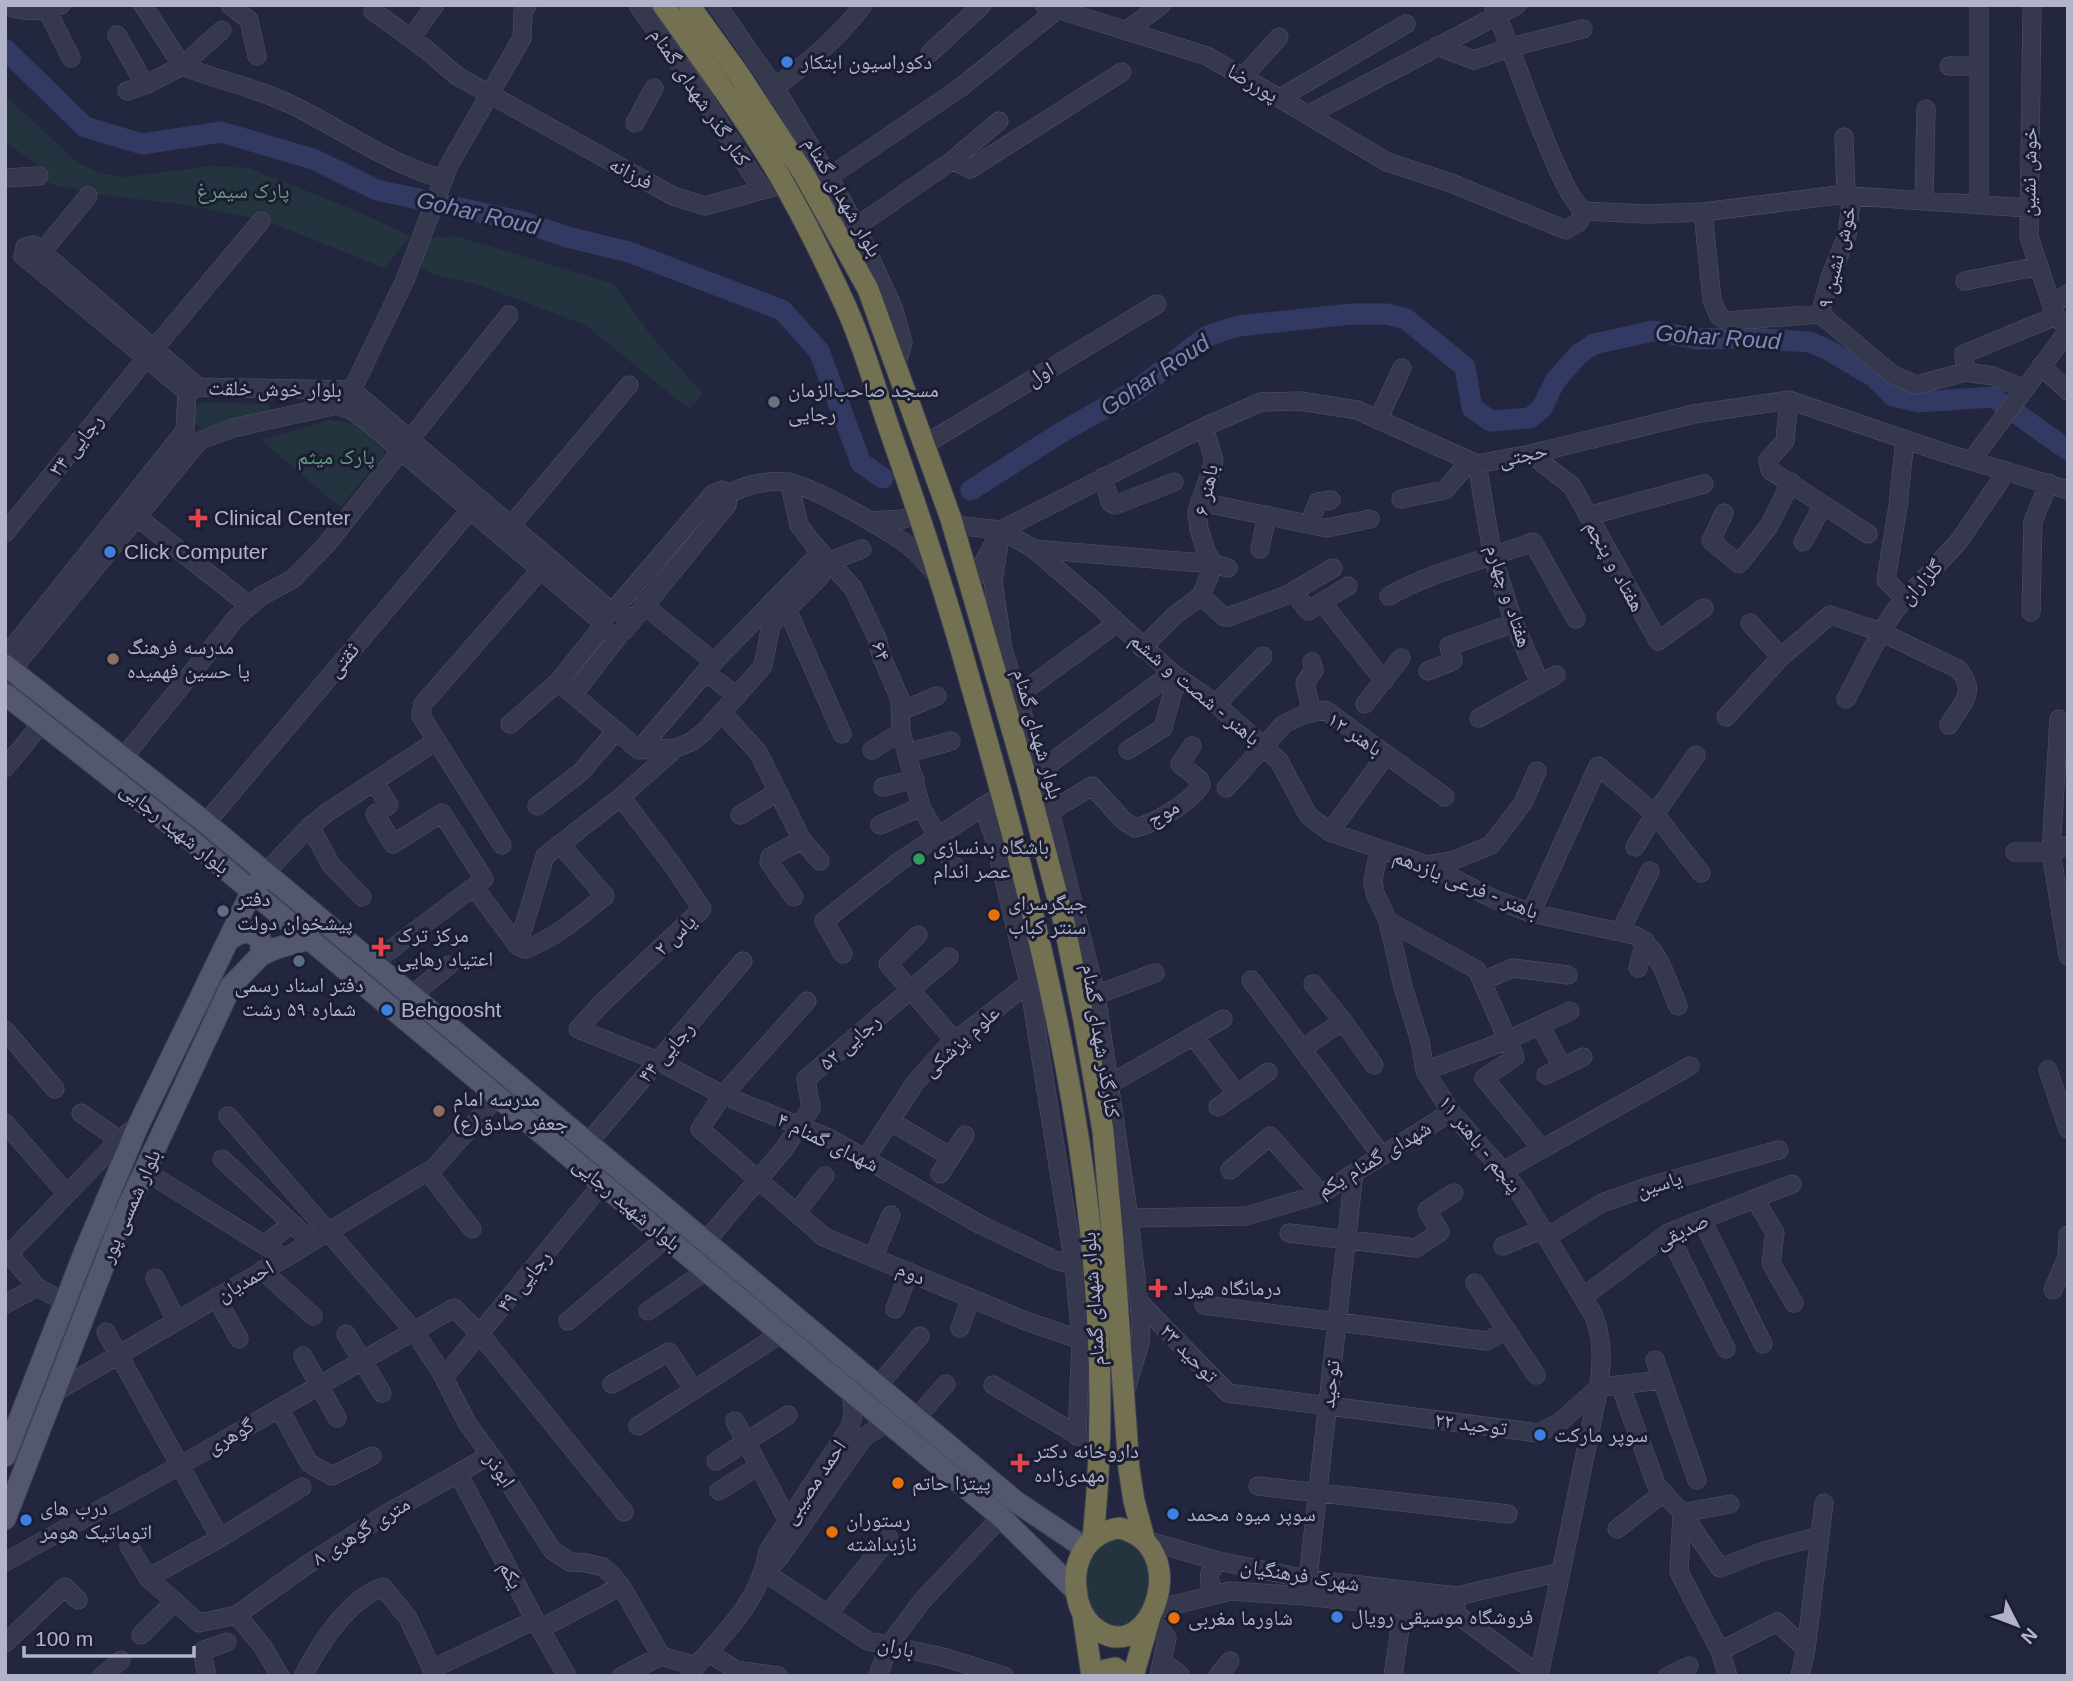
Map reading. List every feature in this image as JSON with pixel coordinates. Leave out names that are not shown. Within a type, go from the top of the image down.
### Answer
[{"type":"highway","name":"بلوار شهدای گمنام","points":[[663,5],[723,89],[789,192],[843,300],[942,580],[1003,795],[1038,976],[1080,1159],[1092,1244],[1098,1326],[1100,1446],[1089,1543]]},
{"type":"highway","name":"بلوار شهدای گمنام","points":[[689,5],[757,101],[820,183],[848,233],[953,525],[981,624],[1020,731],[1084,1021],[1102,1131],[1129,1469],[1134,1501],[1145,1539]]},
{"type":"highway","points":[[789,192],[820,183]]},
{"type":"highway","points":[[1098,1474],[1106,1480],[1115,1481],[1124,1477],[1129,1469]]},
{"type":"highway","points":[[1092,1676],[1077,1592],[1077,1571],[1089,1543],[1105,1530],[1119,1528],[1132,1531],[1145,1539],[1157,1560],[1160,1583],[1133,1676]]},
{"type":"highway","points":[[1083,1615],[1091,1626],[1116,1637],[1130,1634],[1142,1627],[1151,1615]]},
{"type":"highway","points":[[1098,1676],[1115,1668],[1126,1676]]},
{"type":"main road","name":"بلوار شهید رجایی","points":[[7,668],[266,872],[1015,1500],[1044,1521],[1089,1543]]},
{"type":"main road","name":"بلوار شهید رجایی","points":[[5,694],[252,891],[707,1270],[1001,1517],[1077,1592]]},
{"type":"main road","name":"بلوار شمسی پور","points":[[5,1456],[138,1126],[252,891],[266,872]]},
{"type":"main road","points":[[229,940],[238,933],[247,932],[257,936],[261,941],[261,955]]},
{"type":"main road","name":"بلوار شمسی پور","points":[[5,1519],[121,1221],[231,986],[261,955],[310,939]]},
{"type":"main road","points":[[1029,1544],[1037,1548],[1045,1544],[1050,1536],[1050,1527],[1044,1521]]},
{"type":"street","points":[[6,5],[18,11],[54,8],[71,58]]},
{"type":"street","points":[[143,5],[182,66],[260,91],[297,107],[375,150],[430,176],[443,179]]},
{"type":"street","points":[[230,5],[249,20],[257,56]]},
{"type":"street","points":[[411,38],[435,5]]},
{"type":"street","points":[[352,390],[405,280],[443,179],[522,38],[525,12],[508,5]]},
{"type":"street","name":"کنار گذر شهدای گمنام","points":[[638,5],[700,93],[762,190]]},
{"type":"street","points":[[757,101],[806,64],[852,21],[863,5]]},
{"type":"street","points":[[930,53],[982,5]]},
{"type":"street","points":[[1126,31],[1161,5]]},
{"type":"street","points":[[1308,115],[1496,11],[1517,5]]},
{"type":"street","points":[[1979,5],[1979,205]]},
{"type":"street","name":"خوش نشین","points":[[2032,5],[2029,237],[2061,320]]},
{"type":"street","points":[[704,26],[719,7],[775,88],[820,183]]},
{"type":"street","name":"پوررضا","points":[[820,183],[960,88],[1055,7],[1207,56],[1387,162],[1451,184],[1566,230],[1580,222],[1583,211]]},
{"type":"street","name":"فرزانه","points":[[373,11],[457,76],[488,96],[673,196],[705,206],[762,190],[789,192]]},
{"type":"street","points":[[1496,11],[1536,119],[1571,198],[1583,211],[1648,214],[1703,212],[1849,196],[2028,208]]},
{"type":"street","points":[[1280,98],[1406,24]]},
{"type":"street","points":[[1437,46],[1474,60],[1511,47],[1583,29]]},
{"type":"street","points":[[127,91],[182,66],[222,30]]},
{"type":"street","points":[[117,35],[145,85]]},
{"type":"street","points":[[1243,77],[1279,37]]},
{"type":"street","points":[[1949,66],[1979,66]]},
{"type":"street","points":[[953,160],[970,169],[1122,72]]},
{"type":"street","points":[[635,123],[654,88]]},
{"type":"street","points":[[1924,201],[1926,109]]},
{"type":"street","points":[[848,233],[953,160],[999,121]]},
{"type":"street","name":"خوش نشین ۹","points":[[1844,137],[1849,196],[1847,235],[1830,278],[1820,314],[1893,375],[1916,385],[1966,372]]},
{"type":"street","points":[[5,178],[39,176]]},
{"type":"street","points":[[88,196],[42,253],[150,354],[193,389]]},
{"type":"street","points":[[1703,212],[1712,300],[1719,316],[1727,321],[1820,314]]},
{"type":"street","name":"رجایی ۳۴","points":[[5,533],[261,221]]},
{"type":"street","points":[[1965,281],[2039,266]]},
{"type":"street","points":[[1971,461],[2041,366],[2061,320],[2068,293]]},
{"type":"street","name":"اول","points":[[923,445],[1157,304]]},
{"type":"street","points":[[123,758],[236,618],[261,596],[293,579],[326,545],[509,316]]},
{"type":"street","points":[[2024,389],[1993,376],[1966,372],[1964,354],[2061,320]]},
{"type":"street","points":[[2041,366],[2068,391]]},
{"type":"street","points":[[1378,420],[1402,368]]},
{"type":"street","points":[[507,531],[629,385]]},
{"type":"street","points":[[270,388],[278,394],[282,403],[270,419]]},
{"type":"street","name":"بلوار خوش خلقت","points":[[405,444],[344,406],[322,407],[225,431],[192,435],[193,389],[352,390],[405,444],[608,617]]},
{"type":"street","points":[[1789,400],[1785,441],[1768,460],[1770,470],[1868,534]]},
{"type":"street","name":"حجتی","points":[[1001,530],[1204,427],[1261,402],[1300,401],[1349,408],[1473,463],[1531,454],[1694,414],[1789,400],[1971,461],[2068,490]]},
{"type":"street","name":"باهنر ۶","points":[[1204,427],[1214,461],[1197,512],[1199,529],[1206,551],[1221,566]]},
{"type":"street","points":[[7,668],[137,517],[192,435]]},
{"type":"street","points":[[7,668],[192,435]]},
{"type":"street","points":[[1905,439],[1886,580],[1905,599]]},
{"type":"street","name":"هفتاد و پنجم","points":[[1531,454],[1572,486],[1658,641],[1704,608]]},
{"type":"street","points":[[1401,499],[1445,490],[1473,463]]},
{"type":"street","name":"هفتاد و چهارم","points":[[1473,463],[1493,558],[1514,623],[1540,684]]},
{"type":"street","name":"گلزاران","points":[[1846,699],[1881,632],[1905,599],[1959,541],[2007,471]]},
{"type":"street","points":[[1103,477],[1110,502],[1115,505],[1174,482]]},
{"type":"street","points":[[729,494],[740,488],[789,482],[822,495],[907,545],[942,580]]},
{"type":"street","name":"۶۴","points":[[789,482],[799,525],[853,588],[862,603],[900,699],[901,732],[921,807],[955,868]]},
{"type":"street","points":[[1724,513],[1711,541],[1739,564],[1769,526],[1791,482]]},
{"type":"street","points":[[2031,612],[2033,521],[2049,483]]},
{"type":"street","points":[[1588,516],[1704,484]]},
{"type":"street","points":[[509,724],[558,682],[608,617],[713,494],[722,490],[729,494]]},
{"type":"street","points":[[573,695],[727,505],[729,494]]},
{"type":"street","points":[[1309,524],[1318,502],[1331,500]]},
{"type":"street","points":[[1200,502],[1327,528],[1370,519]]},
{"type":"street","name":"ثقتی","points":[[206,823],[475,505]]},
{"type":"street","points":[[1803,542],[1823,505]]},
{"type":"street","points":[[869,521],[903,519],[919,513]]},
{"type":"street","points":[[1260,549],[1267,515]]},
{"type":"street","points":[[137,517],[250,606]]},
{"type":"street","points":[[953,525],[1001,530],[971,587]]},
{"type":"street","name":"باهنر - شصت و ششم","points":[[1001,530],[1034,549],[1143,648],[1216,704],[1263,746],[1279,761],[1308,815],[1330,832],[1379,850]]},
{"type":"street","name":"کنارگذر شهدای گمنام","points":[[1001,530],[993,581],[1003,649],[1017,696],[1020,731],[1040,771],[1096,995],[1125,1188],[1139,1302],[1140,1343],[1124,1393]]},
{"type":"street","name":"بلوار خوش خلقت","points":[[507,531],[541,569],[608,617]]},
{"type":"street","points":[[1389,596],[1421,580],[1493,558],[1533,542],[1576,620]]},
{"type":"street","points":[[639,750],[710,667],[765,619],[825,557],[862,549]]},
{"type":"street","points":[[1034,549],[1221,566],[1201,596],[1175,615],[1143,648]]},
{"type":"street","points":[[765,619],[787,609],[819,578],[825,557]]},
{"type":"street","points":[[1201,596],[1228,618],[1293,591],[1333,568]]},
{"type":"street","points":[[502,845],[421,716],[422,704],[541,569]]},
{"type":"street","points":[[1293,591],[1308,611],[1348,586]]},
{"type":"street","points":[[1322,602],[1384,681]]},
{"type":"street","points":[[644,605],[737,696]]},
{"type":"street","points":[[787,609],[842,734]]},
{"type":"street","points":[[608,617],[624,614],[624,629]]},
{"type":"street","points":[[1726,717],[1781,657],[1830,615],[1881,632],[1958,669],[1967,680],[1969,690],[1949,725]]},
{"type":"street","points":[[558,682],[639,750],[676,748],[691,742],[722,713],[763,666],[765,619]]},
{"type":"street","points":[[1750,622],[1781,657]]},
{"type":"street","points":[[1017,696],[1117,623]]},
{"type":"street","points":[[1429,671],[1453,660],[1449,646],[1514,623]]},
{"type":"street","points":[[981,624],[1003,649]]},
{"type":"street","points":[[1216,704],[1263,656]]},
{"type":"street","points":[[1365,704],[1401,659]]},
{"type":"street","points":[[1312,662],[1314,670],[1305,683],[1312,713]]},
{"type":"street","points":[[1128,750],[1163,729],[1175,675]]},
{"type":"street","points":[[1040,771],[1175,675]]},
{"type":"street","points":[[1479,718],[1556,675]]},
{"type":"street","points":[[901,711],[937,696]]},
{"type":"street","name":"باهنر ۱۲","points":[[1226,788],[1284,724],[1325,710],[1445,797]]},
{"type":"street","points":[[722,713],[758,752],[802,840],[820,861]]},
{"type":"street","points":[[2059,719],[2059,848],[2068,956]]},
{"type":"street","points":[[5,768],[42,723]]},
{"type":"street","points":[[537,806],[581,772],[616,731]]},
{"type":"street","points":[[872,750],[901,732]]},
{"type":"street","points":[[266,872],[310,826],[436,741]]},
{"type":"street","points":[[908,753],[951,741]]},
{"type":"street","name":"موج","points":[[1049,811],[1092,786],[1124,821],[1135,828],[1146,825],[1197,791],[1199,780],[1180,764],[1192,746]]},
{"type":"street","points":[[518,946],[545,856],[621,797],[676,748]]},
{"type":"street","points":[[1330,832],[1386,755]]},
{"type":"street","points":[[1635,847],[1696,755]]},
{"type":"street","points":[[1531,913],[1598,766],[1655,814],[1702,873]]},
{"type":"street","points":[[1427,865],[1452,861],[1491,845],[1523,803],[1536,771]]},
{"type":"street","points":[[883,787],[915,779]]},
{"type":"street","points":[[374,782],[389,805],[374,814],[394,844],[442,813],[479,883],[518,946],[525,949],[550,938],[605,896],[560,844]]},
{"type":"street","points":[[740,815],[778,793]]},
{"type":"street","points":[[843,954],[824,921],[865,886],[937,836],[1003,795]]},
{"type":"street","name":"یاس ۲","points":[[578,1029],[702,909],[621,797]]},
{"type":"street","points":[[983,806],[1038,976],[1063,1195],[1074,1265],[1080,1340],[1077,1436]]},
{"type":"street","points":[[880,825],[921,807]]},
{"type":"street","points":[[310,826],[331,865],[362,897]]},
{"type":"street","points":[[794,897],[769,862],[770,858],[802,840]]},
{"type":"street","points":[[2015,852],[2059,848]]},
{"type":"street","name":"باهنر - فرعی یازدهم","points":[[1379,850],[1427,865],[1494,899],[1531,913],[1620,932],[1645,941]]},
{"type":"street","name":"پنجم - باهنر ۱۱","points":[[1379,850],[1373,881],[1375,893],[1388,921],[1403,987],[1420,1041],[1425,1071],[1451,1112],[1503,1171],[1545,1233],[1600,1331],[1603,1359],[1539,1675]]},
{"type":"street","points":[[1620,932],[1650,871]]},
{"type":"street","points":[[373,963],[479,883]]},
{"type":"street","points":[[1388,921],[1477,970],[1515,1057],[1484,1078],[1542,1149]]},
{"type":"street","points":[[918,935],[888,964],[955,1041]]},
{"type":"street","points":[[1638,968],[1645,941]]},
{"type":"street","points":[[1645,941],[1657,957],[1678,1006]]},
{"type":"street","name":"رجایی ۵۲","points":[[706,1241],[784,1149],[811,1108],[806,1079],[949,957]]},
{"type":"street","name":"رجایی ۴۴","points":[[588,1143],[743,961]]},
{"type":"street","points":[[412,995],[449,965]]},
{"type":"street","points":[[1482,981],[1513,968],[1568,975]]},
{"type":"street","points":[[1096,995],[1156,973]]},
{"type":"street","name":"علوم پزشکی","points":[[866,1158],[915,1083],[955,1041],[1038,976]]},
{"type":"street","points":[[1251,980],[1382,1156]]},
{"type":"street","points":[[1313,984],[1374,1065]]},
{"type":"street","points":[[758,1179],[699,1129],[723,1095],[807,1000]]},
{"type":"street","points":[[1425,1071],[1508,1040],[1570,1011]]},
{"type":"street","points":[[1108,1085],[1223,1018]]},
{"type":"street","points":[[1303,1048],[1343,1021]]},
{"type":"street","points":[[1541,1025],[1554,1071],[1583,1057]]},
{"type":"street","name":"شهدای گمنام ۴","points":[[578,1029],[658,1061],[723,1095],[829,1138],[981,1226],[1055,1261],[1074,1265]]},
{"type":"street","points":[[5,1030],[55,1089]]},
{"type":"street","points":[[1194,1037],[1237,1094]]},
{"type":"street","points":[[1503,1171],[1690,1066]]},
{"type":"street","points":[[2048,1070],[2068,1129]]},
{"type":"street","points":[[1218,1107],[1268,1072]]},
{"type":"street","name":"احمدیان","points":[[55,1392],[432,1170],[498,1096]]},
{"type":"street","name":"شهدای گمنام یکم","points":[[1129,1218],[1246,1216],[1321,1194],[1451,1112]]},
{"type":"street","points":[[81,1113],[119,1140]]},
{"type":"street","name":"ابوذر","points":[[228,1116],[414,1331],[444,1377],[467,1423],[552,1550],[570,1562],[603,1567],[621,1586],[661,1656]]},
{"type":"street","points":[[890,1121],[951,1157]]},
{"type":"street","points":[[5,1123],[67,1194]]},
{"type":"street","points":[[65,1302],[37,1287],[7,1252],[119,1140],[138,1126]]},
{"type":"street","points":[[940,1174],[965,1135]]},
{"type":"street","points":[[1230,1170],[1269,1136],[1321,1194]]},
{"type":"street","points":[[1118,1143],[1106,1170],[1125,1188]]},
{"type":"street","name":"یاسین","points":[[1503,1247],[1545,1233],[1602,1203],[1650,1186],[1779,1150]]},
{"type":"street","points":[[222,1159],[311,1241]]},
{"type":"street","points":[[1063,1195],[1080,1159]]},
{"type":"street","points":[[432,1170],[472,1229]]},
{"type":"street","points":[[145,1171],[285,1258]]},
{"type":"street","name":"توحید","points":[[1306,1588],[1354,1173]]},
{"type":"street","points":[[796,1213],[825,1176]]},
{"type":"street","name":"دوم","points":[[758,1179],[824,1237],[1023,1321],[1080,1340]]},
{"type":"street","name":"رجایی ۴۹","points":[[444,1377],[603,1184]]},
{"type":"street","name":"صدیقی","points":[[1583,1297],[1668,1233],[1792,1184]]},
{"type":"street","points":[[1289,1233],[1416,1248],[1440,1232],[1427,1210],[1454,1193]]},
{"type":"street","points":[[1755,1199],[1775,1233],[1771,1263],[1794,1303]]},
{"type":"street","points":[[873,1258],[891,1215]]},
{"type":"street","points":[[1702,1220],[1763,1344]]},
{"type":"street","points":[[264,1245],[292,1223]]},
{"type":"street","points":[[1668,1233],[1726,1349]]},
{"type":"street","points":[[2053,1290],[2067,1257],[2068,1235]]},
{"type":"street","points":[[568,1321],[667,1237]]},
{"type":"street","points":[[262,1270],[313,1316]]},
{"type":"street","points":[[648,1311],[707,1270]]},
{"type":"street","points":[[895,1309],[909,1272]]},
{"type":"street","points":[[155,1278],[176,1321]]},
{"type":"street","points":[[1475,1283],[1536,1375]]},
{"type":"street","points":[[5,1304],[37,1287]]},
{"type":"street","points":[[216,1297],[239,1339]]},
{"type":"street","points":[[960,1328],[971,1298]]},
{"type":"street","name":"توحید ۲۳","points":[[1139,1302],[1228,1393],[1328,1406]]},
{"type":"street","points":[[1204,1305],[1487,1341],[1507,1330]]},
{"type":"street","name":"گوهری","points":[[5,1562],[454,1308],[480,1334]]},
{"type":"street","points":[[106,1332],[220,1538]]},
{"type":"street","points":[[638,1426],[782,1333]]},
{"type":"street","points":[[346,1334],[382,1393]]},
{"type":"street","points":[[480,1334],[624,1512]]},
{"type":"street","points":[[878,1386],[920,1336]]},
{"type":"street","points":[[612,1384],[669,1352],[694,1390]]},
{"type":"street","points":[[303,1356],[337,1418]]},
{"type":"street","points":[[1655,1360],[1697,1480]]},
{"type":"street","points":[[1598,1387],[1662,1380]]},
{"type":"street","points":[[916,1418],[946,1384]]},
{"type":"street","points":[[993,1385],[1077,1436],[1100,1446]]},
{"type":"street","points":[[1620,1385],[1656,1484],[1682,1513],[1720,1568],[1764,1551],[1821,1536]]},
{"type":"street","name":"توحید ۲۲","points":[[1328,1406],[1538,1433],[1559,1423],[1598,1387]]},
{"type":"street","name":"احمد مصیبی","points":[[764,1572],[779,1558],[855,1435],[854,1405],[850,1390]]},
{"type":"street","points":[[5,1415],[26,1403]]},
{"type":"street","points":[[279,1408],[309,1463],[332,1476],[372,1456]]},
{"type":"street","points":[[716,1461],[788,1415]]},
{"type":"street","points":[[735,1421],[788,1521]]},
{"type":"street","name":"احمد مصیبی","points":[[692,1671],[742,1613],[764,1572],[768,1551],[855,1435],[869,1432],[888,1422]]},
{"type":"street","name":"۸ متری گوهری","points":[[237,1615],[305,1566],[490,1455]]},
{"type":"street","points":[[719,1491],[759,1466]]},
{"type":"street","name":"یکم","points":[[458,1473],[537,1625],[567,1676]]},
{"type":"street","points":[[1258,1486],[1508,1514]]},
{"type":"street","points":[[148,1578],[220,1538],[302,1487]]},
{"type":"street","points":[[1617,1529],[1663,1493]]},
{"type":"street","points":[[1800,1676],[1806,1649],[1824,1503]]},
{"type":"street","points":[[1682,1513],[1730,1504]]},
{"type":"street","points":[[1682,1513],[1679,1572],[1720,1651],[1728,1676]]},
{"type":"street","points":[[878,1676],[888,1645],[922,1601],[1001,1517]]},
{"type":"street","points":[[828,1614],[889,1538]]},
{"type":"street","name":"شهرک فرهنگیان","points":[[1145,1539],[1306,1588],[1403,1607],[1456,1605]]},
{"type":"street","points":[[129,1546],[148,1578],[199,1623],[237,1615],[263,1647],[279,1676]]},
{"type":"street","points":[[1216,1593],[1209,1582],[1209,1574],[1218,1561]]},
{"type":"street","name":"باران","points":[[764,1572],[868,1641],[888,1645],[952,1668],[1004,1676]]},
{"type":"street","points":[[1456,1605],[1561,1572]]},
{"type":"street","points":[[303,1676],[321,1642],[336,1625],[374,1590],[383,1587],[408,1618],[432,1669],[621,1586]]},
{"type":"street","points":[[5,1643],[65,1587],[78,1600]]},
{"type":"street","name":"شهرک فرهنگیان","points":[[1151,1615],[1216,1593],[1306,1588],[1456,1605]]},
{"type":"street","points":[[141,1635],[175,1601]]},
{"type":"street","points":[[1456,1605],[1539,1675]]},
{"type":"street","points":[[1393,1676],[1403,1607]]},
{"type":"street","points":[[1151,1615],[1167,1638],[1161,1668],[1181,1676]]},
{"type":"street","points":[[1720,1651],[1777,1622],[1806,1649]]},
{"type":"street","points":[[207,1676],[202,1651],[227,1642]]},
{"type":"street","points":[[709,1653],[736,1670],[779,1676]]},
{"type":"street","points":[[622,1676],[661,1656],[692,1671]]},
{"type":"street","points":[[102,1676],[121,1660]]},
{"type":"street","points":[[1218,1676],[1230,1661]]},
{"type":"street","points":[[1668,1676],[1689,1666]]},
{"type":"green space","name":"پارک سیمرغ","points":[[5,95],[78,163],[100,173],[125,177],[211,166],[249,168],[411,236],[384,268],[264,220],[49,184],[40,166],[5,142]]},
{"type":"green space","points":[[457,236],[614,284],[651,336],[703,394],[689,409],[585,325],[476,284],[435,275],[419,267],[428,238]]},
{"type":"green space","points":[[202,402],[269,404],[270,410],[266,414],[206,432],[195,423],[194,414]]},
{"type":"green space","name":"پارک میثم","points":[[330,420],[355,424],[386,453],[340,507],[261,440]]},
{"type":"green space","points":[[1117,1534],[1145,1551],[1153,1585],[1145,1609],[1128,1628],[1100,1624],[1082,1593],[1089,1552]]},
{"type":"waterway","name":"Gohar Roud","points":[[5,49],[85,127],[142,144],[221,132],[313,159],[377,190],[524,222],[567,237],[629,252],[782,310],[819,351],[861,463],[883,478]]},
{"type":"waterway","name":"Gohar Roud","points":[[971,490],[1062,432],[1138,389],[1207,336],[1238,326],[1352,314],[1387,314],[1406,319],[1465,367],[1472,408],[1491,421],[1530,418],[1542,408],[1555,381],[1579,354],[1594,344],[1653,331],[1698,339],[1750,338],[1810,342],[1874,377],[1893,396],[1918,402],[1993,397],[2068,450]]},
{"type":"place","name":"دکوراسیون ابتکار","points":[[787,62]]},
{"type":"place","name":"مسجد صاحب‌الزمان رجایی","points":[[774,402]]},
{"type":"place","name":"Clinical Center","points":[[198,518]]},
{"type":"place","name":"Click Computer","points":[[110,552]]},
{"type":"place","name":"مدرسه فرهنگ یا حسین فهمیده","points":[[113,659]]},
{"type":"place","name":"باشگاه بدنسازی عصر اندام","points":[[919,859]]},
{"type":"place","name":"دفتر پیشخوان دولت","points":[[223,911]]},
{"type":"place","name":"جیگرسرای سنتر کباب","points":[[994,915]]},
{"type":"place","name":"مرکز ترک اعتیاد رهایی","points":[[381,947]]},
{"type":"place","name":"دفتر اسناد رسمی شماره ۵۹ رشت","points":[[299,961]]},
{"type":"place","name":"Behgoosht","points":[[387,1010]]},
{"type":"place","name":"مدرسه امام جعفر صادق(ع)","points":[[439,1111]]},
{"type":"place","name":"درمانگاه هیراد","points":[[1158,1288]]},
{"type":"place","name":"سوپر مارکت","points":[[1540,1435]]},
{"type":"place","name":"داروخانه دکتر مهدی‌زاده","points":[[1020,1463]]},
{"type":"place","name":"پیتزا حاتم","points":[[898,1483]]},
{"type":"place","name":"سوپر میوه محمد","points":[[1173,1514]]},
{"type":"place","name":"درب های اتوماتیک هومر","points":[[26,1520]]},
{"type":"place","name":"رستوران نازبداشته","points":[[832,1532]]},
{"type":"place","name":"فروشگاه موسیقی رویال","points":[[1337,1617]]},
{"type":"place","name":"شاورما مغربی","points":[[1174,1618]]}]
